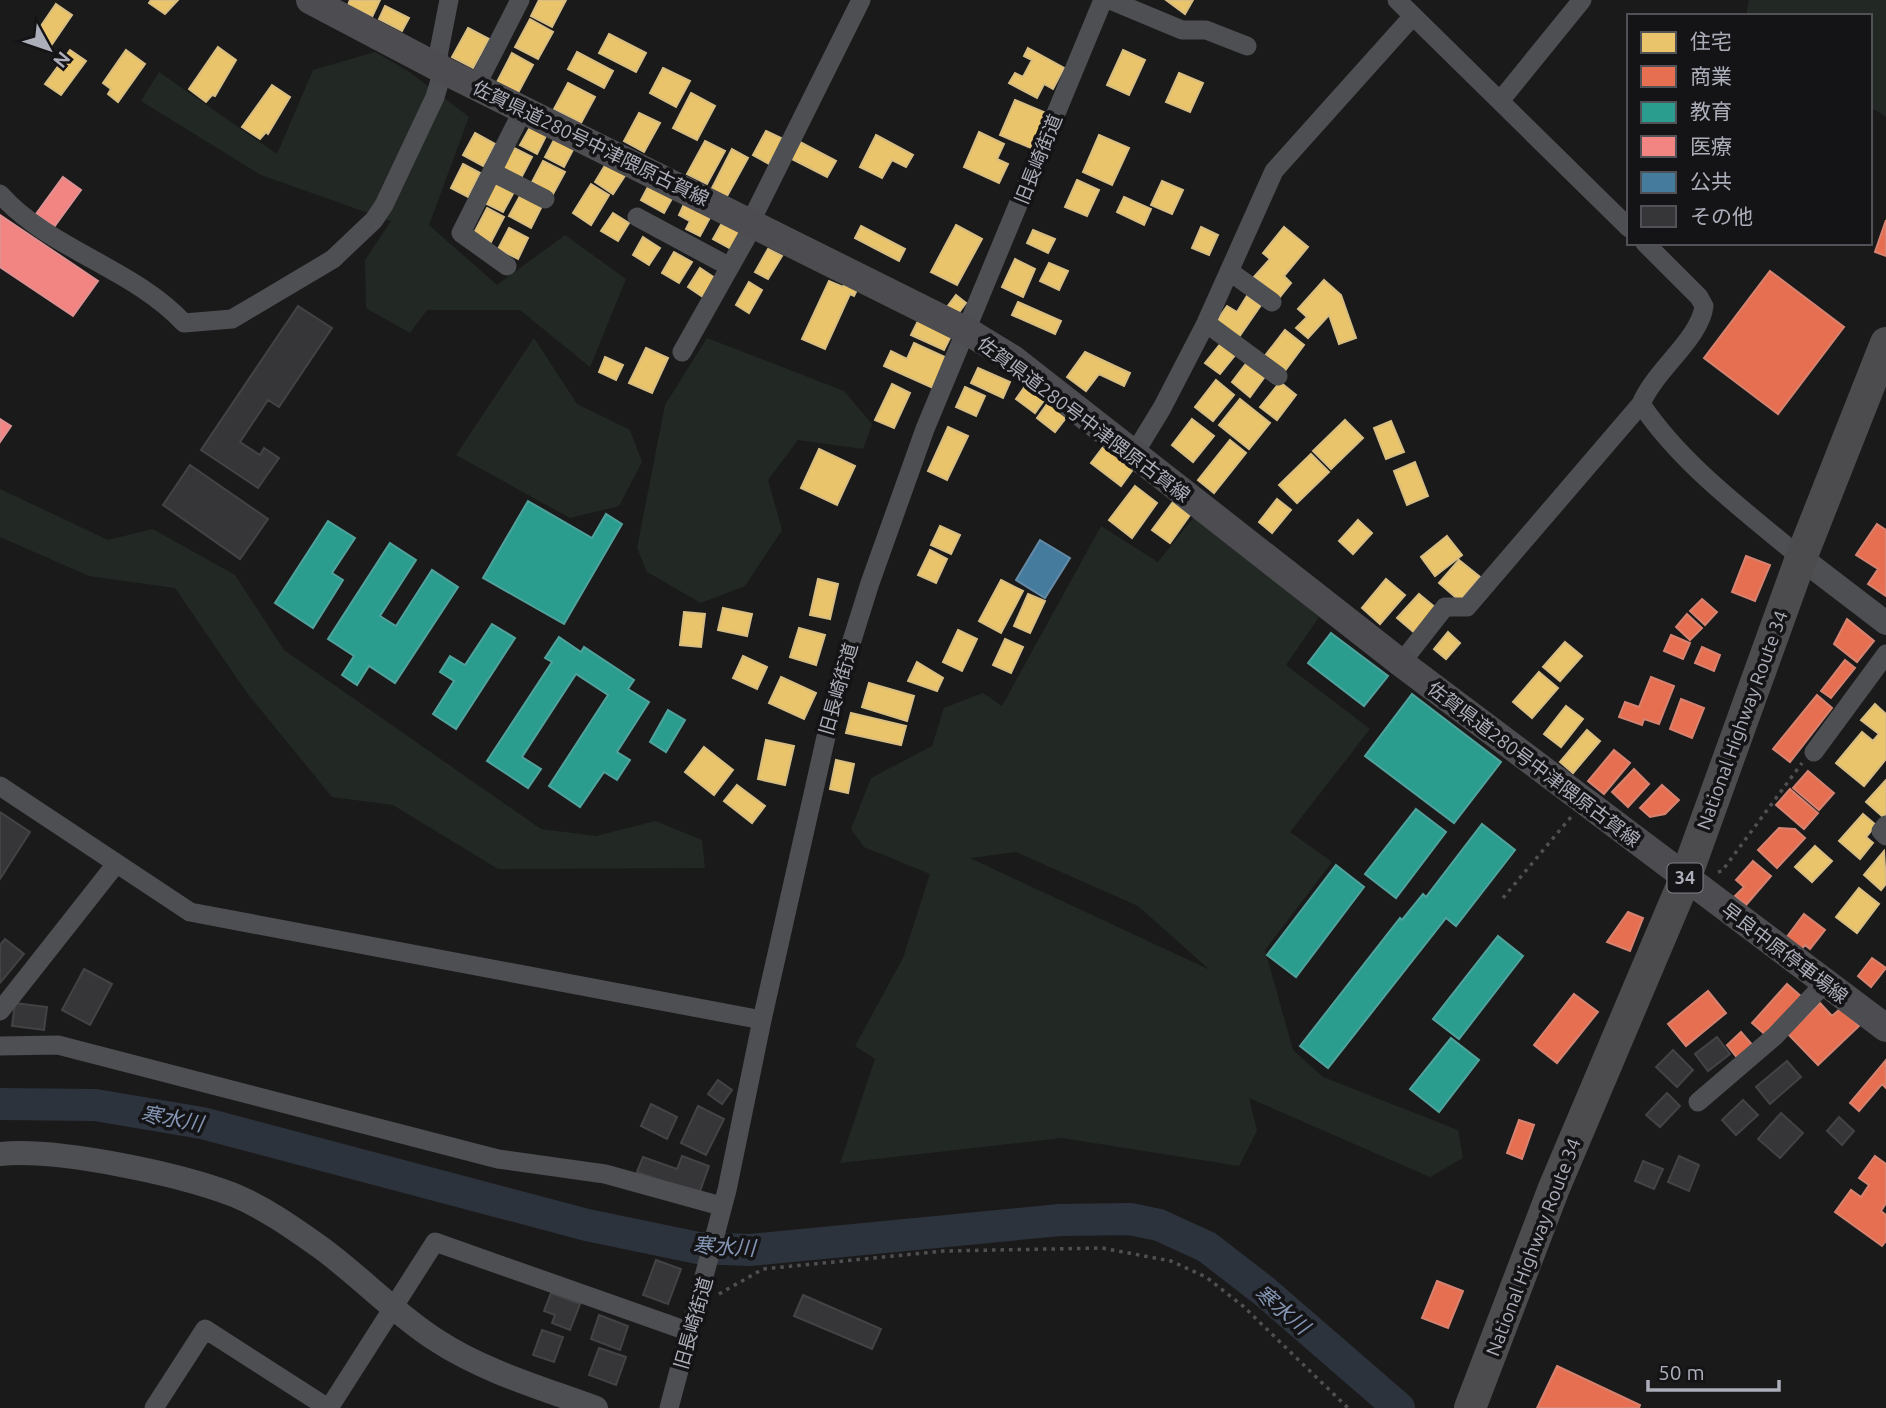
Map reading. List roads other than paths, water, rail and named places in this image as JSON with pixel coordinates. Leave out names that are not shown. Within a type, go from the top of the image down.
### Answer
[{"type":"highway","name":"National Highway Route 34","points":[[1470,1408],[1554,1188],[1685,879],[1801,558],[1883,360]]},
{"type":"main road","name":"佐賀県道280号中津隈原古賀線","points":[[310,0],[443,70],[967,331],[1013,359],[1401,663],[1685,879]]},
{"type":"main road","name":"早良中原停車場線","points":[[1685,879],[1886,1028]]},
{"type":"street","points":[[0,194],[24,217],[163,301],[184,323],[232,319],[332,260],[374,220],[384,205],[435,97],[443,70],[438,56],[449,0]]},
{"type":"street","points":[[476,86],[520,0]]},
{"type":"street","points":[[682,352],[749,233],[750,222],[861,0]]},
{"type":"street","name":"旧長崎街道","points":[[669,1408],[707,1273],[837,688],[870,583],[925,429],[1103,0]]},
{"type":"street","points":[[1110,0],[1182,30],[1206,30],[1247,46]]},
{"type":"street","points":[[1397,0],[1627,226]]},
{"type":"street","points":[[1500,101],[1582,0]]},
{"type":"street","points":[[1134,454],[1206,323],[1274,171],[1413,16]]},
{"type":"street","points":[[507,266],[461,233],[523,110]]},
{"type":"street","points":[[492,172],[545,199]]},
{"type":"street","points":[[637,217],[730,267]]},
{"type":"street","points":[[1401,663],[1445,607],[1466,607],[1641,404],[1647,389],[1698,324],[1704,306],[1699,297],[1647,245]]},
{"type":"street","points":[[1229,271],[1272,302]]},
{"type":"street","points":[[1206,323],[1278,376]]},
{"type":"street","points":[[1641,404],[1657,427],[1712,482],[1801,558],[1886,623]]},
{"type":"street","points":[[1814,752],[1886,654]]},
{"type":"street","points":[[0,786],[190,912],[762,1020]]},
{"type":"street","points":[[1886,825],[1881,831],[1886,836]]},
{"type":"street","points":[[0,1011],[116,864]]},
{"type":"street","points":[[1698,1102],[1775,1037],[1825,983]]},
{"type":"street","points":[[0,1046],[58,1045],[498,1159],[605,1174],[721,1206]]},
{"type":"street","points":[[0,1154],[96,1162],[169,1175],[234,1195],[275,1216],[322,1249],[436,1340],[490,1370],[596,1408]]},
{"type":"street","points":[[154,1408],[205,1329],[328,1408],[435,1242],[690,1332]]},
{"type":"waterway","name":"寒水川","points":[[0,1104],[95,1105],[202,1123],[587,1225],[698,1248],[750,1250],[1060,1220],[1130,1219],[1159,1225],[1207,1247],[1264,1291],[1399,1408]]}]
